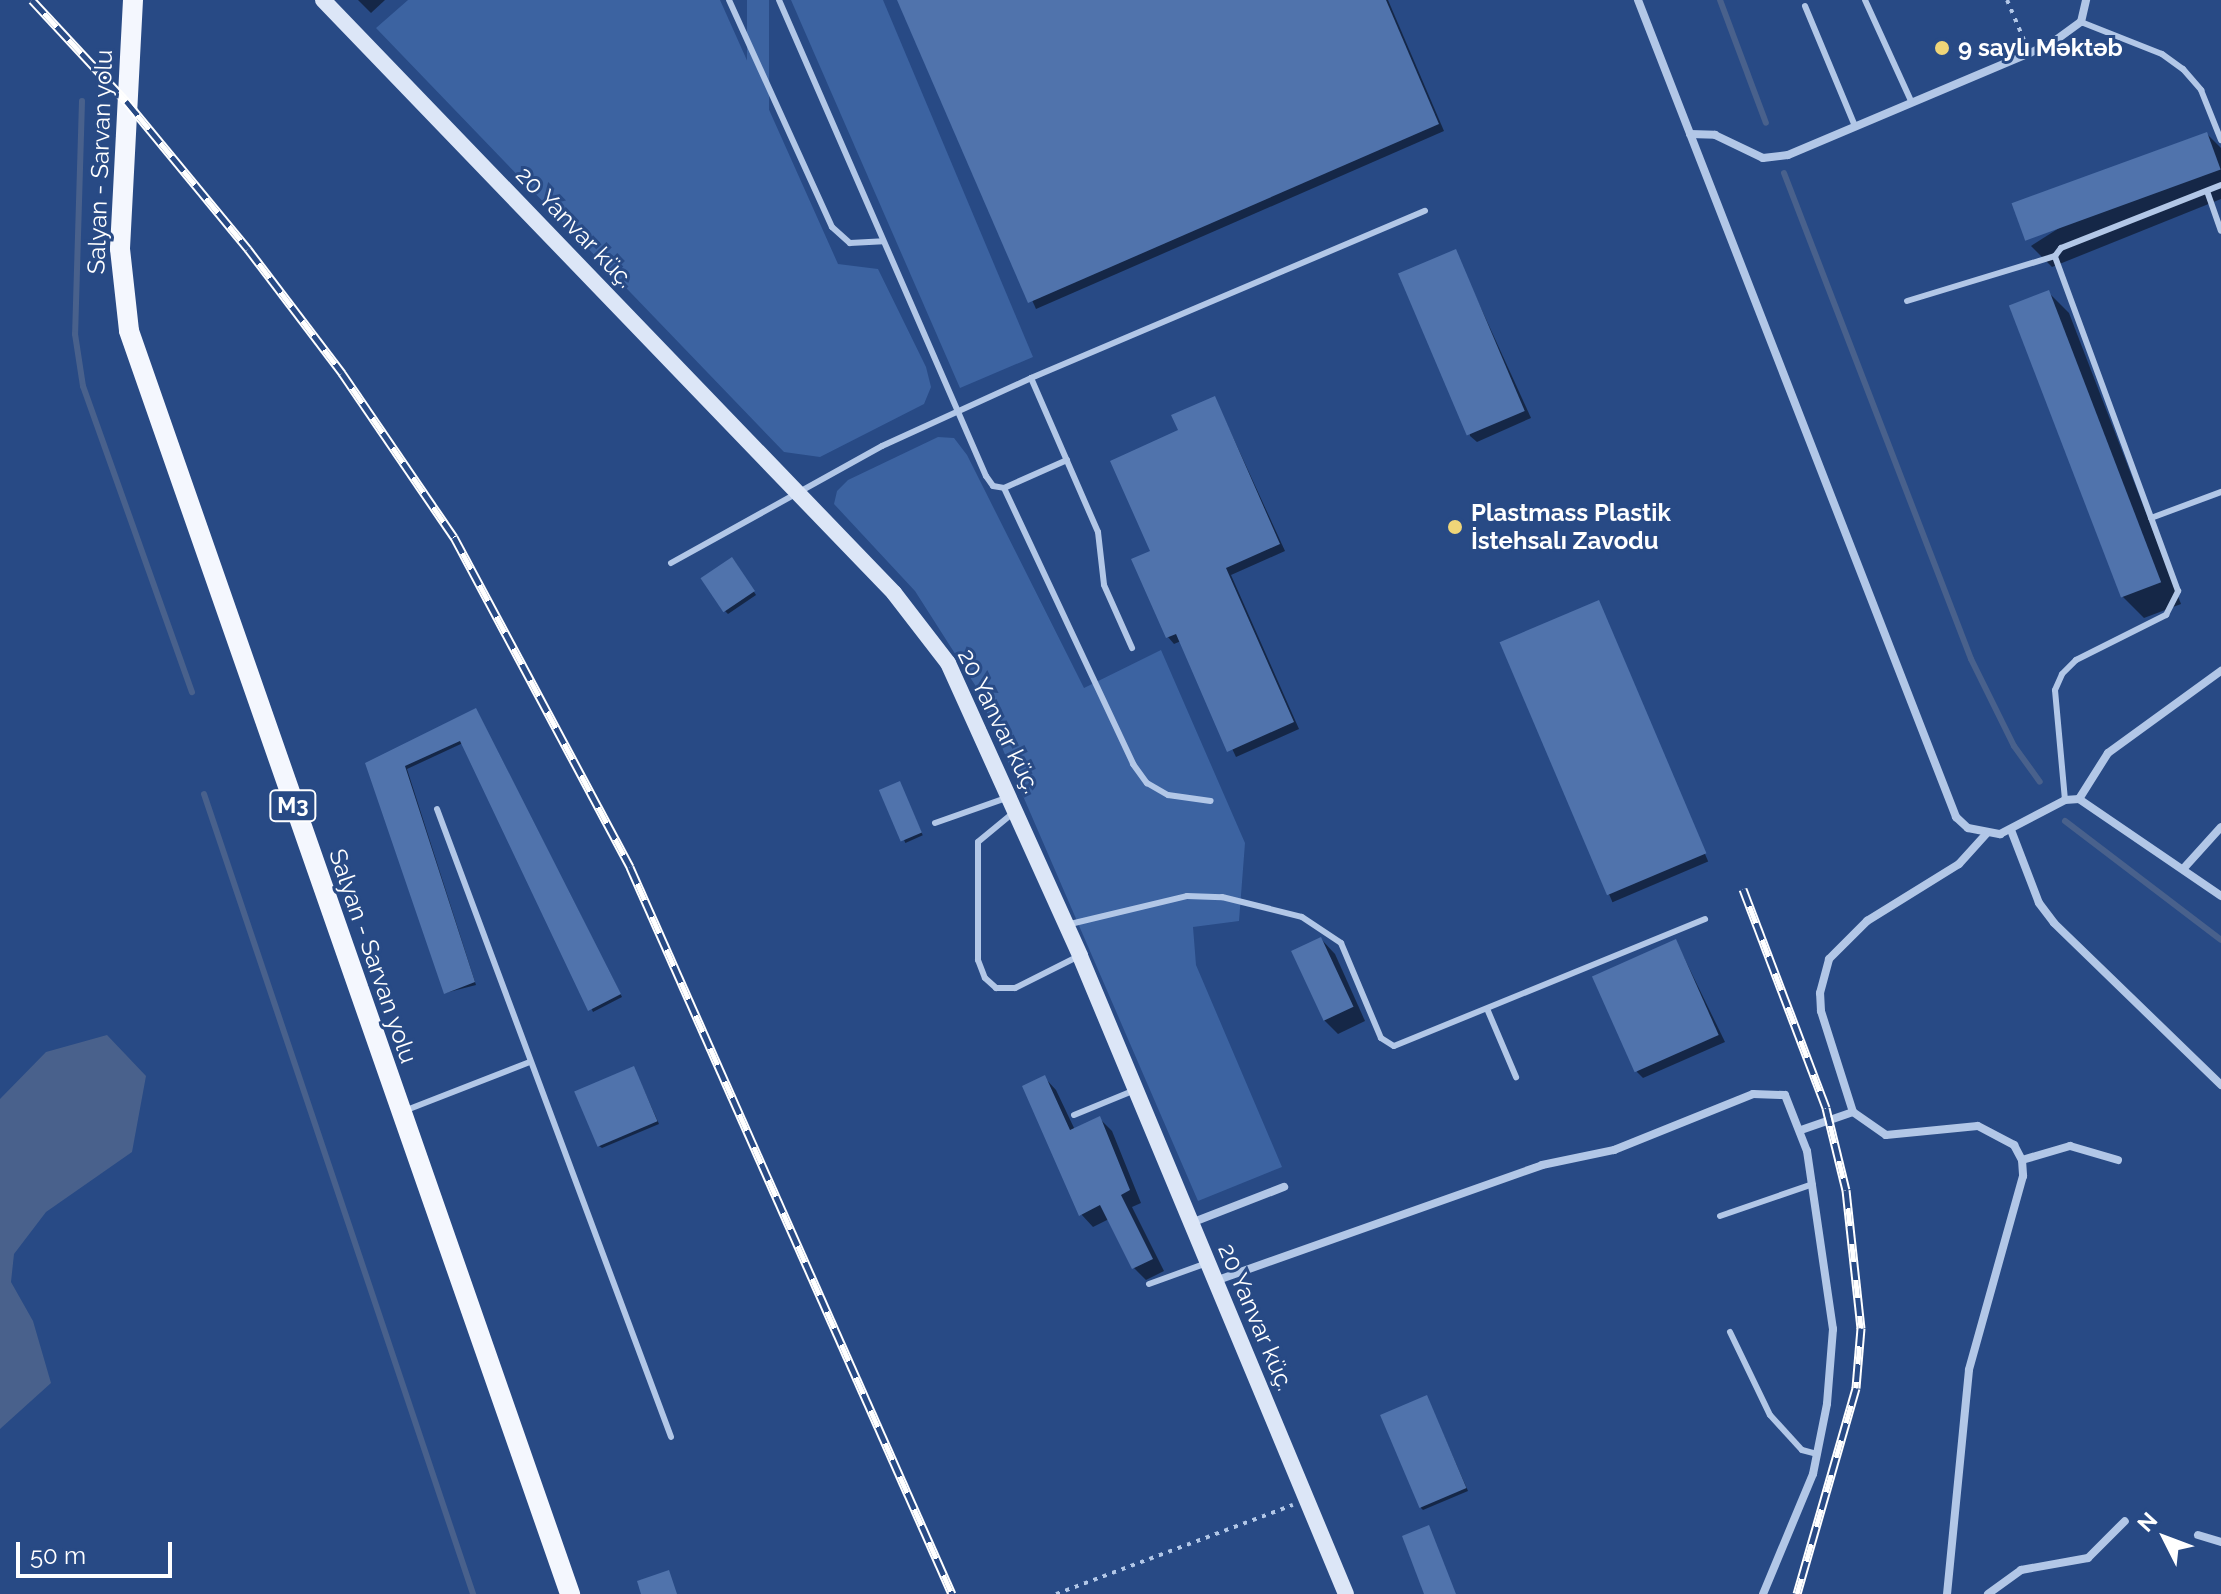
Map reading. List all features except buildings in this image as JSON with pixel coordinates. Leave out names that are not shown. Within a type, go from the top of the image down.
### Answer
[{"type":"main road","name":"Salyan - Sarvan yolu","points":[[133,0],[120,249],[129,331],[570,1594]]},
{"type":"street","name":"20 Yanvar küç.","points":[[323,0],[921,624],[948,663],[1080,956],[1346,1594]]},
{"type":"street","points":[[1638,0],[1947,799],[1968,828],[1987,833],[2011,830],[2065,800],[2079,799],[2221,896]]},
{"type":"street","points":[[1690,134],[1715,135],[1763,158],[1788,155],[2029,54],[2071,33],[2081,22],[2086,0]]},
{"type":"street","points":[[2079,799],[2108,753],[2221,671]]},
{"type":"street","points":[[2184,868],[2221,827]]},
{"type":"street","points":[[2011,830],[2039,903],[2054,923],[2221,1085]]},
{"type":"street","points":[[1947,1594],[1969,1370],[2023,1176],[2022,1160],[2014,1145],[1978,1126],[1886,1135],[1853,1112],[1821,1011],[1829,959],[1867,921],[1959,864],[1987,833]]},
{"type":"street","points":[[1214,1281],[1542,1165],[1614,1150],[1753,1094],[1785,1095],[1801,1130],[1813,1184],[1833,1329],[1817,1454],[1763,1594]]},
{"type":"street","points":[[1801,1130],[1853,1112]]},
{"type":"street","points":[[2022,1160],[2070,1146],[2118,1160]]},
{"type":"street","points":[[1190,1223],[1284,1187]]},
{"type":"street","points":[[1988,1594],[2021,1570],[2088,1558],[2125,1521]]},
{"type":"street","points":[[2198,1535],[2221,1542]]},
{"type":"lane","points":[[729,0],[832,227],[850,243],[883,241]]},
{"type":"lane","points":[[779,0],[986,476],[993,486],[1004,488],[1067,460]]},
{"type":"lane","points":[[1865,0],[1912,103]]},
{"type":"lane","points":[[1805,6],[1855,126]]},
{"type":"lane","points":[[2081,22],[2162,54],[2183,69],[2201,90],[2221,140]]},
{"type":"lane","points":[[1907,301],[2055,256],[2061,248],[2221,185]]},
{"type":"lane","points":[[2207,191],[2221,231]]},
{"type":"lane","points":[[671,563],[797,493],[957,411],[1425,211]]},
{"type":"lane","points":[[2055,256],[2176,583],[2177,602],[2166,615],[2076,660],[2062,674],[2055,690],[2065,800]]},
{"type":"lane","points":[[1031,378],[1098,532],[1110,604],[1132,648]]},
{"type":"lane","points":[[1004,488],[1133,764],[1147,783],[1168,795],[1211,801]]},
{"type":"lane","points":[[2151,518],[2221,492]]},
{"type":"lane","points":[[935,823],[1012,804]]},
{"type":"lane","points":[[1012,804],[978,842],[978,960],[985,978],[996,988],[1015,988],[1080,956]]},
{"type":"lane","points":[[437,809],[671,1437]]},
{"type":"lane","points":[[1066,925],[1187,896],[1222,897],[1324,927],[1347,956],[1381,1038],[1394,1046],[1488,1011],[1705,919]]},
{"type":"lane","points":[[1488,1011],[1516,1077]]},
{"type":"lane","points":[[401,1113],[530,1062]]},
{"type":"lane","points":[[1074,1115],[1135,1090]]},
{"type":"lane","points":[[1720,1216],[1813,1184]]},
{"type":"lane","points":[[1149,1284],[1207,1263]]},
{"type":"lane","points":[[1730,1332],[1770,1415],[1802,1450],[1817,1454]]},
{"type":"path","points":[[2007,0],[2029,54]]},
{"type":"path","points":[[1056,1594],[1306,1500]]},
{"type":"shaded area","points":[[408,0],[720,0],[838,264],[878,269],[926,367],[931,387],[924,404],[820,457],[784,452],[376,28]]},
{"type":"shaded area","points":[[747,0],[769,0],[769,244],[747,244]]},
{"type":"shaded area","points":[[791,0],[883,0],[1033,357],[960,388]]},
{"type":"shaded area","points":[[938,437],[954,438],[967,455],[1084,688],[1161,650],[1245,843],[1239,921],[1193,927],[1196,965],[1282,1167],[1198,1201],[975,685],[915,591],[834,504],[837,491],[848,480]]},
{"type":"shaded area","points":[[107,1035],[146,1076],[132,1152],[46,1212],[14,1254],[11,1282],[33,1321],[51,1383],[0,1429],[0,1099],[46,1052]]},
{"type":"waterway","points":[[1720,0],[1766,123]]},
{"type":"waterway","points":[[82,101],[75,334],[83,386],[192,692]]},
{"type":"waterway","points":[[1784,173],[1971,659],[2014,746],[2040,782]]},
{"type":"waterway","points":[[204,794],[473,1594]]},
{"type":"waterway","points":[[2065,821],[2221,940]]},
{"type":"railway","points":[[32,0],[126,101],[248,249],[342,373],[454,537],[630,867],[952,1594]]},
{"type":"railway","points":[[1743,889],[1826,1108],[1846,1190],[1861,1328],[1856,1388],[1797,1594]]},
{"type":"place","name":"9 saylı Məktəb","points":[[1942,48]]},
{"type":"place","name":"Plastmass Plastik İstehsalı Zavodu","points":[[1455,527]]}]
